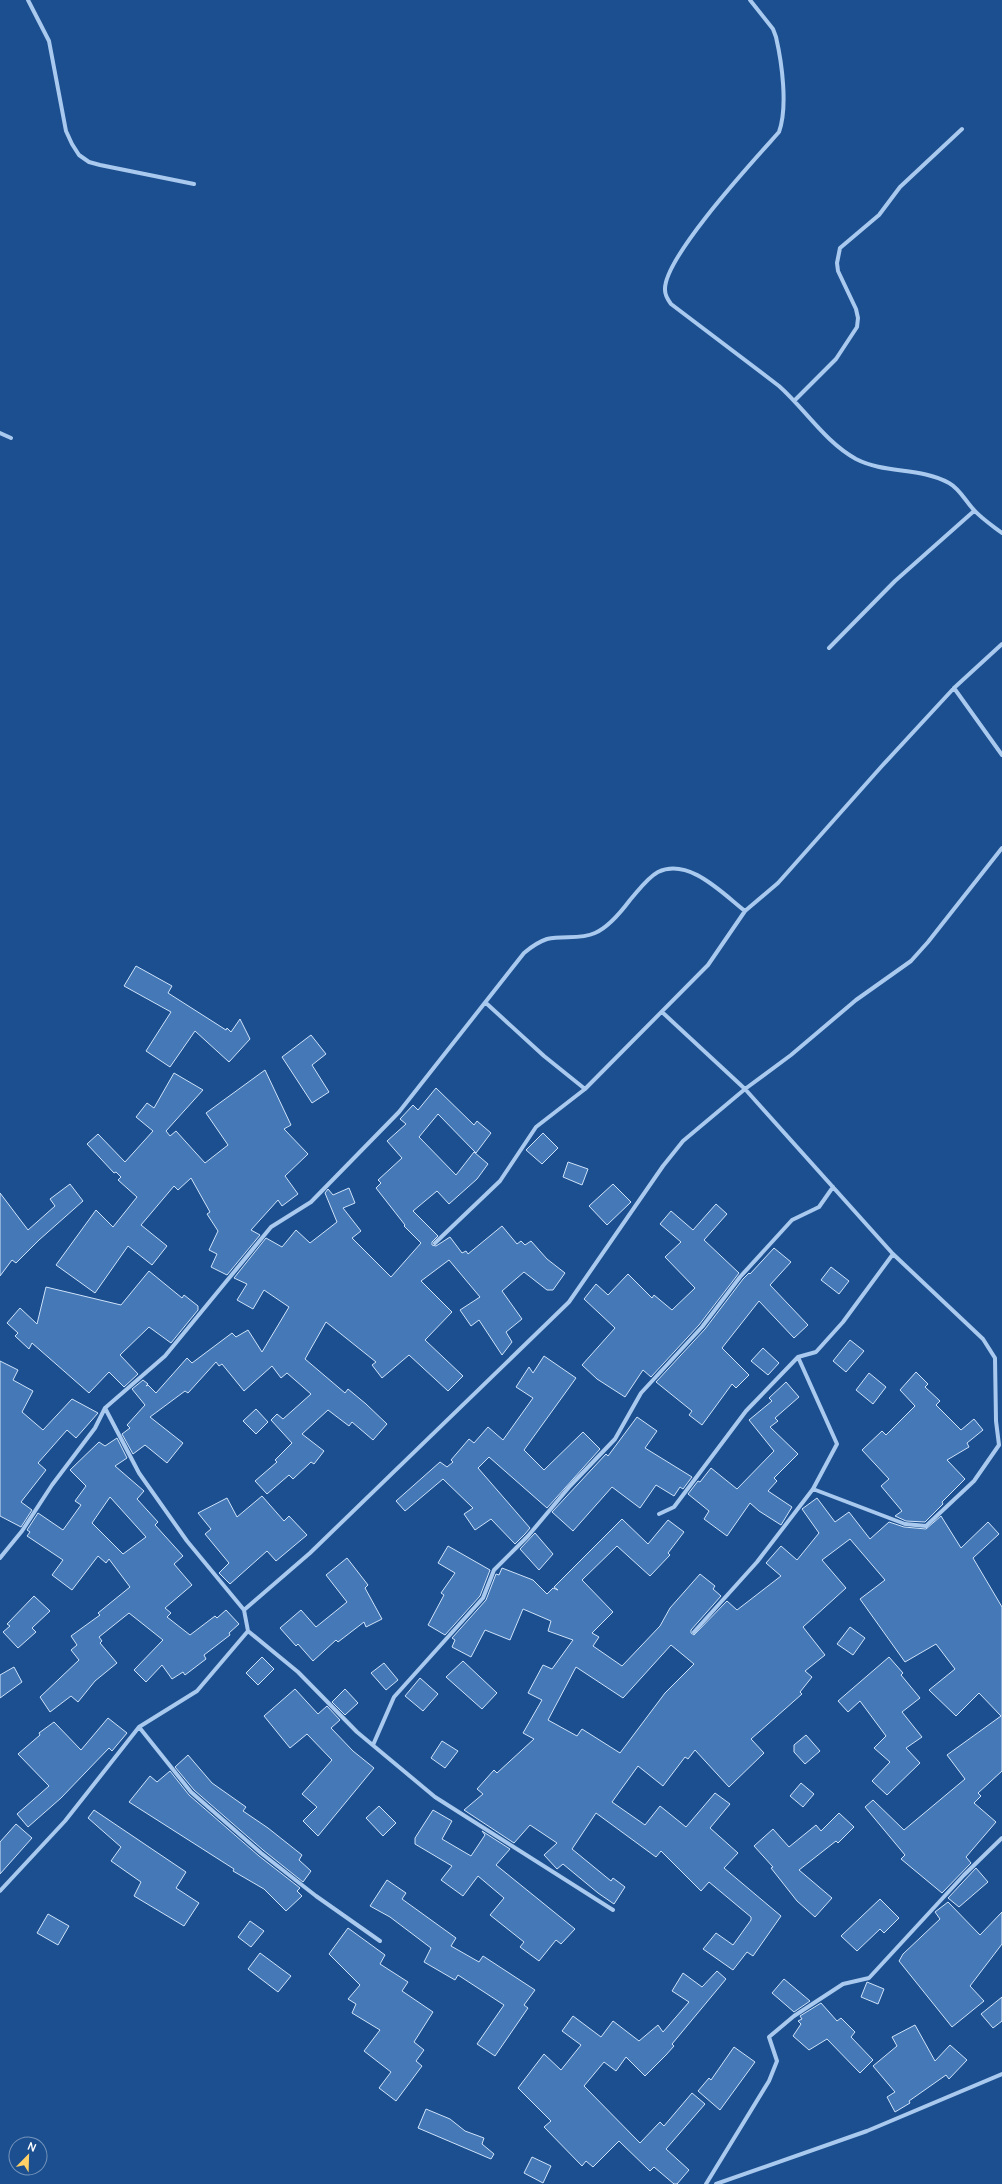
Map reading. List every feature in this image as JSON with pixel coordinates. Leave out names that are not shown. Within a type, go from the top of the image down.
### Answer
[{"type":"street","points":[[28,0],[49,40],[66,131],[79,155],[89,162],[100,166],[194,184]]},
{"type":"street","points":[[750,0],[773,29],[776,37],[784,108],[782,123],[779,132],[698,226],[670,272],[665,289],[671,304],[752,365],[795,400],[837,447],[856,459],[872,466],[917,473],[950,484],[974,510],[1002,533]]},
{"type":"street","points":[[795,400],[836,359],[857,327],[858,318],[856,309],[838,271],[836,263],[840,248],[878,215],[900,187],[962,128]]},
{"type":"street","points":[[0,433],[11,438]]},
{"type":"street","points":[[829,648],[895,581],[974,510]]},
{"type":"street","points":[[435,1243],[500,1180],[536,1127],[585,1089],[708,965],[745,911],[778,883],[881,767],[954,688],[1002,644]]},
{"type":"street","points":[[954,688],[1002,755]]},
{"type":"street","points":[[244,1610],[310,1553],[569,1302],[663,1166],[683,1141],[745,1089],[792,1055],[856,1000],[911,961],[928,942],[1002,848]]},
{"type":"street","points":[[0,1558],[22,1531],[52,1485],[95,1428],[105,1408],[165,1356],[271,1227],[311,1202],[399,1112],[524,953],[536,943],[548,939],[579,938],[594,934],[604,928],[623,910],[642,886],[658,872],[675,869],[689,871],[706,881],[745,911]]},
{"type":"street","points":[[486,1003],[544,1056],[585,1089]]},
{"type":"street","points":[[662,1012],[745,1089],[893,1254],[983,1339],[995,1358],[996,1421],[999,1445],[974,1481],[926,1526],[905,1524],[813,1489]]},
{"type":"street","points":[[373,1745],[394,1697],[483,1598],[494,1570],[528,1536],[570,1486],[615,1439],[641,1393],[702,1326],[740,1277],[792,1220],[819,1207],[833,1187]]},
{"type":"street","points":[[659,1514],[674,1507],[746,1411],[798,1357],[816,1352],[843,1322],[893,1254]]},
{"type":"street","points":[[694,1632],[756,1562],[813,1489],[837,1444],[798,1357]]},
{"type":"street","points":[[105,1408],[139,1473],[187,1541],[244,1610],[248,1631],[298,1672],[357,1732],[434,1797],[613,1910]]},
{"type":"street","points":[[0,1891],[65,1821],[139,1727],[197,1691],[248,1631]]},
{"type":"street","points":[[139,1727],[191,1792],[261,1853],[316,1896],[380,1941]]},
{"type":"street","points":[[706,2184],[769,2082],[777,2061],[769,2036],[794,2016],[843,1984],[869,1978],[964,1875],[1002,1838]]},
{"type":"street","points":[[716,2184],[867,2131],[1002,2074]]},
{"type":"building","points":[[136,966],[172,986],[168,993],[226,1030],[227,1028],[231,1032],[240,1019],[250,1039],[229,1062],[195,1031],[170,1067],[146,1051],[171,1012],[124,986]]},
{"type":"building","points":[[311,1035],[326,1054],[312,1065],[329,1092],[312,1103],[282,1057]]},
{"type":"building","points":[[265,1070],[291,1125],[284,1129],[308,1154],[285,1176],[298,1194],[282,1206],[278,1200],[251,1230],[260,1235],[227,1275],[211,1267],[217,1254],[209,1250],[218,1231],[207,1214],[210,1212],[191,1178],[178,1190],[174,1186],[141,1225],[167,1246],[152,1265],[128,1246],[95,1293],[56,1265],[96,1210],[113,1227],[137,1197],[118,1180],[121,1177],[116,1172],[114,1173],[87,1144],[98,1134],[125,1162],[153,1131],[136,1117],[147,1103],[154,1108],[174,1073],[203,1090],[166,1131],[170,1136],[176,1131],[205,1163],[228,1145],[206,1113]]},
{"type":"building","points":[[436,1088],[474,1125],[477,1121],[491,1133],[476,1153],[438,1114],[419,1137],[456,1175],[474,1152],[488,1164],[477,1179],[449,1204],[437,1191],[413,1211],[438,1236],[432,1242],[432,1245],[436,1246],[450,1237],[462,1253],[466,1251],[468,1254],[502,1226],[517,1244],[521,1241],[525,1245],[531,1241],[547,1259],[565,1273],[553,1290],[547,1290],[524,1272],[502,1291],[522,1319],[506,1332],[512,1342],[502,1355],[479,1320],[471,1326],[460,1310],[480,1297],[449,1260],[421,1281],[452,1312],[425,1340],[463,1376],[448,1391],[409,1355],[382,1378],[372,1365],[376,1362],[326,1322],[305,1359],[345,1393],[348,1389],[387,1424],[373,1440],[352,1422],[349,1426],[328,1410],[302,1434],[324,1451],[314,1464],[311,1462],[293,1479],[289,1475],[267,1494],[255,1481],[277,1462],[275,1460],[292,1443],[271,1420],[277,1414],[283,1419],[311,1394],[287,1373],[281,1378],[272,1366],[244,1391],[222,1364],[219,1366],[216,1362],[188,1393],[185,1391],[150,1417],[183,1443],[167,1463],[145,1445],[133,1454],[122,1434],[130,1428],[127,1425],[145,1405],[132,1389],[143,1380],[148,1384],[146,1386],[148,1385],[156,1393],[187,1358],[192,1363],[232,1333],[236,1337],[248,1330],[262,1352],[289,1307],[264,1290],[253,1309],[237,1300],[247,1284],[234,1278],[266,1238],[282,1247],[296,1230],[310,1243],[337,1222],[325,1193],[328,1189],[333,1195],[349,1188],[355,1203],[343,1208],[361,1231],[352,1238],[391,1277],[421,1243],[404,1226],[405,1225],[376,1188],[381,1183],[378,1180],[402,1158],[387,1141],[406,1124],[400,1119],[413,1105],[418,1110]]},
{"type":"building","points":[[543,1133],[558,1148],[542,1164],[526,1150]]},
{"type":"building","points":[[568,1162],[588,1169],[582,1185],[563,1177]]},
{"type":"building","points":[[70,1184],[83,1201],[39,1240],[16,1263],[12,1260],[0,1276],[0,1193],[28,1230],[55,1206],[50,1199]]},
{"type":"building","points":[[613,1184],[631,1202],[607,1225],[589,1206]]},
{"type":"building","points":[[716,1204],[727,1214],[704,1240],[739,1273],[699,1325],[651,1377],[643,1370],[625,1397],[597,1379],[582,1365],[615,1328],[584,1299],[596,1284],[608,1295],[628,1274],[652,1298],[654,1295],[672,1310],[695,1288],[665,1257],[681,1242],[660,1224],[671,1211],[693,1230]]},
{"type":"building","points":[[774,1248],[791,1262],[770,1285],[808,1325],[794,1338],[759,1301],[722,1348],[749,1375],[736,1388],[732,1384],[702,1425],[689,1415],[692,1411],[656,1382],[705,1329],[743,1279],[749,1273],[750,1274]]},
{"type":"building","points":[[831,1267],[849,1281],[839,1294],[821,1280]]},
{"type":"building","points":[[149,1271],[182,1298],[184,1295],[198,1306],[198,1310],[171,1343],[149,1327],[120,1355],[138,1374],[124,1387],[109,1372],[89,1393],[32,1343],[29,1349],[15,1336],[18,1333],[7,1323],[20,1308],[37,1324],[46,1287],[121,1305]]},
{"type":"building","points":[[850,1340],[864,1351],[846,1372],[833,1361]]},
{"type":"building","points":[[763,1348],[779,1363],[768,1375],[751,1361]]},
{"type":"building","points":[[544,1356],[576,1378],[524,1450],[544,1470],[583,1432],[600,1449],[547,1508],[489,1457],[478,1468],[530,1528],[525,1534],[515,1544],[491,1519],[475,1530],[464,1514],[473,1508],[443,1479],[405,1511],[396,1501],[440,1462],[447,1467],[453,1462],[451,1460],[469,1439],[474,1443],[488,1427],[503,1440],[533,1398],[516,1387],[529,1367],[533,1373]]},
{"type":"building","points":[[0,1361],[18,1370],[13,1380],[33,1391],[22,1412],[43,1430],[72,1399],[98,1413],[76,1438],[67,1430],[38,1463],[46,1470],[21,1502],[32,1510],[21,1527],[0,1516]]},
{"type":"building","points":[[916,1372],[928,1384],[925,1387],[940,1401],[936,1405],[961,1430],[974,1419],[983,1430],[967,1443],[969,1447],[947,1460],[965,1479],[925,1522],[906,1521],[895,1516],[902,1511],[881,1486],[889,1479],[862,1450],[882,1431],[886,1435],[915,1406],[900,1390]]},
{"type":"building","points":[[869,1373],[886,1387],[873,1404],[856,1390]]},
{"type":"building","points":[[786,1382],[799,1397],[775,1418],[778,1421],[770,1427],[798,1454],[774,1478],[777,1481],[768,1491],[792,1507],[781,1525],[759,1511],[750,1503],[727,1536],[704,1519],[709,1511],[688,1494],[711,1468],[737,1489],[774,1451],[749,1420],[772,1401],[769,1398]]},
{"type":"building","points":[[256,1409],[268,1422],[256,1434],[243,1421]]},
{"type":"building","points":[[637,1417],[657,1431],[645,1448],[692,1477],[683,1489],[680,1487],[674,1496],[656,1485],[640,1508],[612,1487],[573,1531],[552,1512],[606,1454],[608,1456]]},
{"type":"building","points":[[117,1438],[127,1458],[115,1466],[144,1491],[137,1499],[158,1522],[155,1525],[183,1556],[174,1564],[192,1585],[165,1608],[171,1613],[167,1617],[190,1635],[215,1616],[217,1618],[226,1610],[239,1624],[229,1633],[230,1635],[204,1655],[206,1659],[185,1675],[183,1672],[172,1679],[162,1665],[146,1682],[134,1670],[163,1640],[129,1613],[99,1637],[102,1641],[100,1643],[117,1663],[95,1681],[78,1702],[71,1696],[50,1712],[40,1697],[79,1660],[71,1650],[77,1645],[71,1636],[100,1615],[98,1613],[130,1587],[109,1559],[106,1563],[98,1556],[72,1590],[52,1575],[63,1560],[27,1536],[30,1532],[27,1530],[38,1513],[63,1530],[81,1505],[75,1501],[86,1486],[70,1470],[99,1442],[105,1446]],"holes":[[[110,1497],[146,1537],[123,1554],[92,1523]]]},
{"type":"building","points":[[262,1496],[284,1521],[289,1516],[307,1535],[276,1561],[267,1551],[230,1584],[219,1573],[229,1563],[205,1534],[211,1529],[198,1513],[227,1498],[237,1517]]},
{"type":"building","points":[[817,1498],[835,1522],[849,1512],[870,1539],[889,1522],[904,1527],[926,1529],[941,1516],[961,1548],[988,1522],[999,1534],[973,1558],[1002,1607],[1002,1771],[978,1793],[981,1796],[974,1803],[996,1822],[966,1857],[971,1863],[942,1893],[901,1859],[905,1855],[865,1807],[873,1800],[904,1830],[965,1779],[947,1755],[1001,1716],[979,1693],[956,1716],[929,1690],[955,1669],[936,1644],[905,1662],[860,1599],[885,1580],[850,1539],[822,1560],[846,1588],[803,1627],[825,1655],[805,1671],[812,1677],[800,1692],[802,1694],[751,1739],[764,1753],[729,1787],[695,1750],[688,1759],[685,1757],[663,1786],[638,1766],[612,1802],[645,1825],[660,1806],[686,1827],[715,1793],[730,1804],[710,1828],[738,1853],[724,1868],[781,1916],[753,1956],[747,1952],[733,1970],[703,1949],[716,1933],[733,1945],[751,1920],[751,1917],[709,1882],[701,1891],[661,1851],[656,1857],[596,1813],[572,1849],[611,1881],[613,1878],[625,1887],[614,1904],[598,1893],[563,1864],[557,1869],[544,1855],[557,1843],[530,1825],[514,1843],[464,1810],[483,1794],[477,1789],[494,1770],[497,1773],[534,1739],[523,1733],[542,1700],[528,1693],[543,1665],[552,1669],[573,1640],[548,1631],[551,1621],[523,1609],[510,1640],[485,1630],[471,1657],[452,1647],[455,1640],[452,1638],[486,1600],[496,1574],[499,1575],[502,1568],[533,1580],[547,1594],[553,1588],[558,1590],[554,1587],[622,1519],[648,1544],[668,1520],[684,1532],[668,1553],[670,1555],[650,1576],[617,1546],[582,1580],[613,1612],[592,1633],[599,1637],[593,1646],[622,1666],[660,1626],[670,1608],[700,1574],[715,1586],[713,1589],[721,1596],[691,1630],[691,1633],[694,1635],[727,1601],[737,1610],[781,1576],[766,1563],[781,1546],[797,1560],[819,1533],[802,1509]],"holes":[[[671,1645],[694,1664],[665,1693],[620,1753],[582,1729],[577,1736],[548,1720],[576,1667],[623,1698]]]},
{"type":"building","points":[[535,1533],[553,1554],[539,1570],[520,1549]]},
{"type":"building","points":[[448,1546],[490,1570],[480,1596],[445,1635],[428,1625],[444,1595],[441,1593],[455,1573],[438,1563]]},
{"type":"building","points":[[347,1558],[368,1585],[365,1588],[382,1619],[366,1627],[364,1622],[338,1642],[336,1640],[313,1661],[298,1644],[296,1646],[280,1628],[301,1610],[316,1627],[347,1602],[326,1575]]},
{"type":"building","points":[[34,1596],[50,1611],[32,1628],[36,1632],[18,1648],[3,1632],[10,1626],[7,1624]]},
{"type":"building","points":[[850,1627],[865,1638],[853,1655],[837,1644]]},
{"type":"building","points":[[262,1657],[274,1669],[258,1685],[246,1673]]},
{"type":"building","points":[[889,1657],[903,1673],[901,1675],[920,1698],[902,1712],[922,1737],[906,1748],[920,1763],[887,1795],[872,1781],[890,1762],[874,1748],[886,1736],[860,1701],[848,1712],[838,1701]]},
{"type":"building","points":[[463,1661],[497,1693],[482,1709],[446,1677]]},
{"type":"building","points":[[384,1663],[398,1680],[386,1690],[371,1673]]},
{"type":"building","points":[[14,1667],[22,1682],[0,1698],[0,1675]]},
{"type":"building","points":[[420,1678],[438,1694],[423,1711],[405,1696]]},
{"type":"building","points":[[295,1689],[318,1714],[327,1706],[340,1720],[331,1728],[353,1751],[374,1768],[318,1836],[303,1821],[317,1807],[302,1794],[332,1760],[307,1734],[290,1748],[264,1716]]},
{"type":"building","points":[[345,1689],[358,1703],[345,1715],[332,1702]]},
{"type":"building","points":[[108,1718],[127,1733],[112,1751],[109,1748],[61,1798],[28,1827],[17,1814],[49,1786],[18,1754],[40,1735],[39,1733],[54,1722],[81,1750]]},
{"type":"building","points":[[806,1735],[820,1751],[805,1764],[794,1752],[794,1745]]},
{"type":"building","points":[[442,1741],[458,1751],[445,1768],[431,1758]]},
{"type":"building","points":[[188,1755],[212,1783],[246,1807],[243,1811],[268,1828],[302,1855],[299,1860],[311,1871],[303,1882],[263,1850],[194,1790],[175,1767]]},
{"type":"building","points":[[170,1771],[189,1795],[259,1856],[300,1888],[297,1891],[302,1896],[286,1911],[264,1889],[233,1871],[234,1869],[129,1802],[150,1776],[157,1782]]},
{"type":"building","points":[[801,1783],[814,1794],[803,1807],[790,1796]]},
{"type":"building","points":[[379,1806],[396,1823],[383,1836],[366,1818]]},
{"type":"building","points":[[94,1810],[186,1872],[176,1888],[199,1903],[184,1926],[134,1896],[141,1882],[111,1861],[121,1847],[88,1818]]},
{"type":"building","points":[[433,1810],[452,1821],[442,1839],[471,1856],[485,1835],[482,1831],[510,1849],[496,1865],[575,1929],[561,1944],[556,1940],[539,1961],[520,1947],[524,1942],[490,1915],[504,1898],[478,1876],[463,1896],[441,1880],[452,1866],[415,1844],[415,1838]]},
{"type":"building","points":[[839,1813],[854,1827],[838,1843],[836,1841],[799,1870],[832,1898],[815,1917],[797,1901],[771,1868],[773,1867],[754,1846],[773,1829],[789,1847],[816,1825],[821,1831]]},
{"type":"building","points":[[16,1824],[32,1838],[0,1874],[0,1842]]},
{"type":"building","points":[[976,1868],[988,1882],[959,1907],[948,1898]]},
{"type":"building","points":[[387,1880],[406,1893],[402,1899],[456,1938],[451,1946],[479,1962],[483,1956],[535,1990],[524,2005],[528,2008],[495,2056],[477,2044],[504,2005],[458,1975],[455,1980],[424,1962],[431,1948],[390,1917],[370,1906]]},
{"type":"building","points":[[880,1899],[899,1918],[884,1933],[880,1929],[857,1951],[841,1936]]},
{"type":"building","points":[[948,1902],[980,1935],[1002,1912],[1002,1944],[970,1986],[984,2001],[952,2027],[899,1961],[903,1954],[940,1919],[935,1912]]},
{"type":"building","points":[[48,1914],[69,1926],[58,1945],[37,1933]]},
{"type":"building","points":[[250,1921],[264,1931],[251,1947],[238,1937]]},
{"type":"building","points":[[348,1928],[385,1955],[380,1964],[408,1982],[402,1991],[433,2012],[414,2042],[424,2050],[416,2061],[422,2066],[396,2101],[379,2088],[391,2072],[364,2051],[380,2030],[352,2013],[356,2004],[348,1999],[360,1985],[329,1954]]},
{"type":"building","points":[[260,1953],[291,1976],[278,1992],[248,1969]]},
{"type":"building","points":[[717,1971],[726,1979],[672,2044],[674,2046],[645,2076],[626,2057],[616,2071],[604,2062],[584,2086],[640,2143],[660,2122],[664,2126],[692,2093],[705,2104],[666,2149],[689,2170],[677,2184],[674,2184],[654,2167],[650,2171],[619,2141],[593,2167],[586,2161],[582,2166],[544,2127],[551,2121],[518,2088],[544,2054],[561,2070],[581,2045],[562,2031],[573,2016],[601,2037],[613,2021],[639,2041],[658,2025],[663,2032],[689,2002],[672,1991],[683,1973],[702,1987]]},
{"type":"building","points":[[784,1979],[810,2001],[794,2012],[772,1993]]},
{"type":"building","points":[[867,1982],[884,1989],[878,2004],[861,1997]]},
{"type":"building","points":[[1002,1997],[1002,2021],[993,2028],[981,2014]]},
{"type":"building","points":[[821,2003],[837,2021],[841,2018],[855,2032],[851,2037],[873,2060],[860,2073],[827,2039],[809,2050],[793,2036],[801,2024],[798,2021],[802,2019],[800,2016]]},
{"type":"building","points":[[915,2025],[935,2061],[950,2045],[967,2060],[949,2079],[946,2075],[909,2101],[910,2103],[895,2112],[887,2097],[895,2092],[873,2066],[897,2046],[892,2037]]},
{"type":"building","points":[[734,2047],[755,2062],[720,2110],[698,2091],[709,2078],[711,2080]]},
{"type":"building","points":[[426,2109],[450,2119],[465,2131],[484,2138],[482,2144],[494,2154],[491,2159],[418,2128]]},
{"type":"building","points":[[532,2157],[551,2166],[543,2183],[524,2173]]}]
